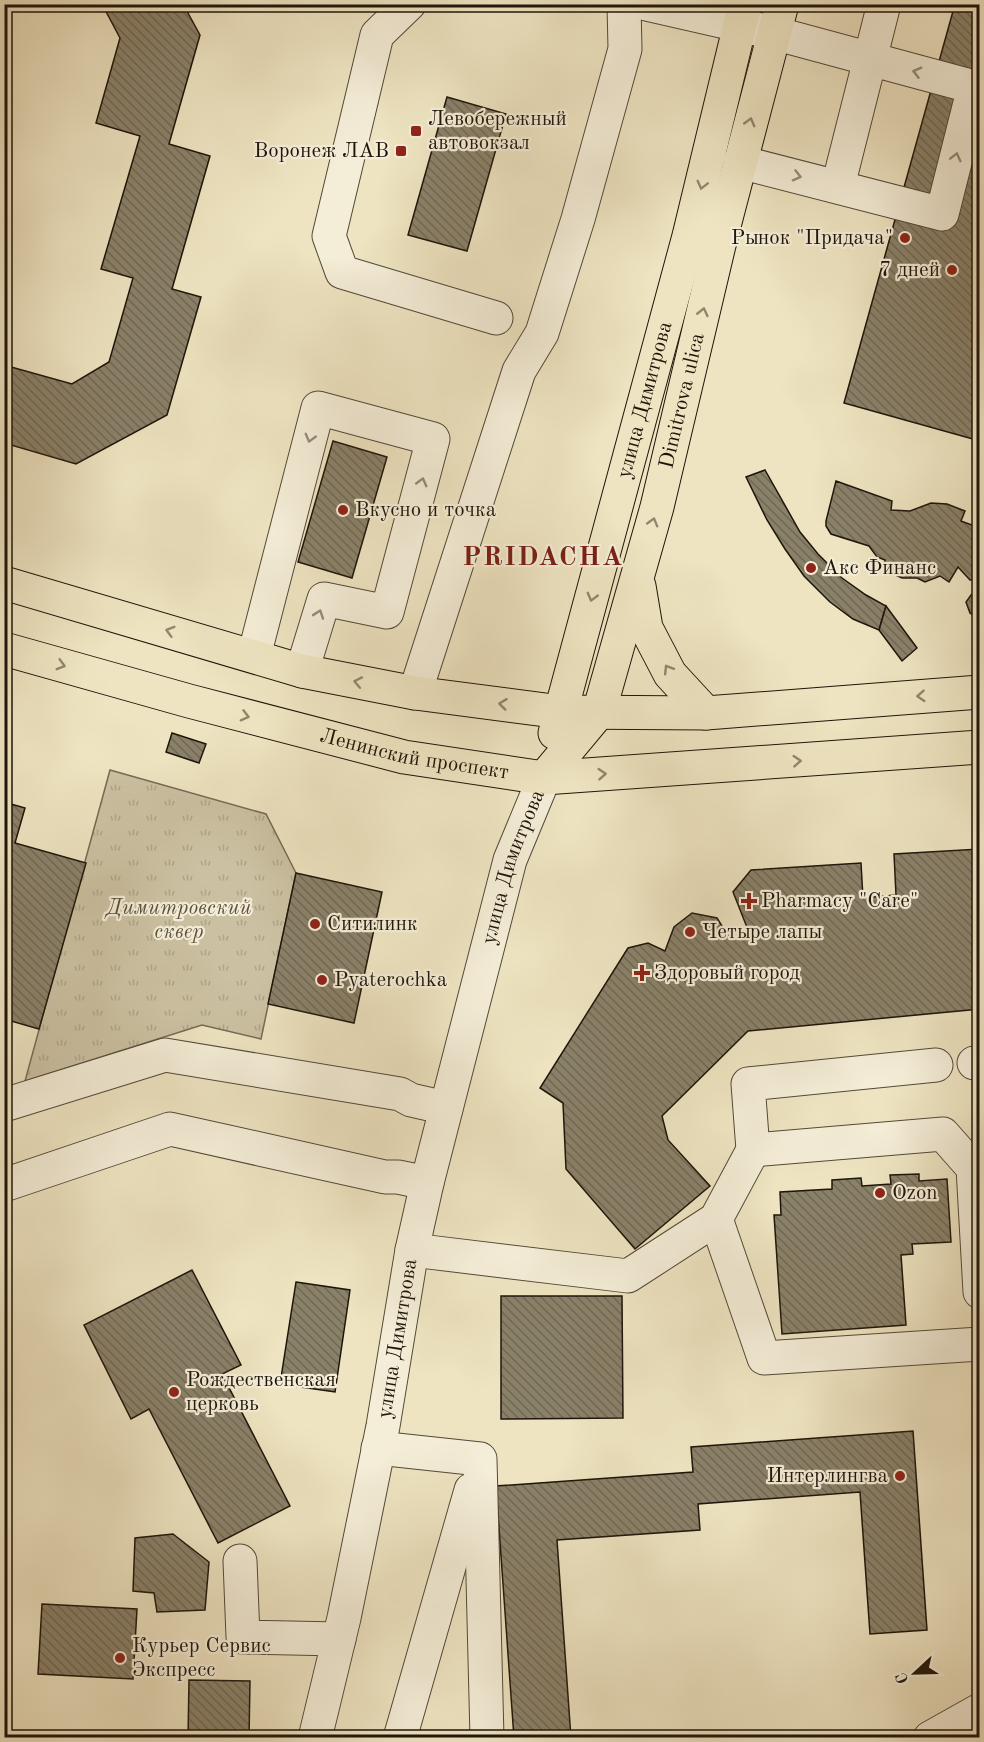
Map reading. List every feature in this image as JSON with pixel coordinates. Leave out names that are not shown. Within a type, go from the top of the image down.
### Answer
[{"type":"main road","name":"улица Димитрова","points":[[544,778],[689,236],[742,15]]},
{"type":"main road","name":"Dimitrova ulica","points":[[544,778],[599,712],[657,507],[740,162],[778,19]]},
{"type":"main road","points":[[638,578],[646,628],[670,674],[706,713]]},
{"type":"main road","points":[[4,583],[302,671],[415,693],[561,712],[706,713],[980,692]]},
{"type":"main road","name":"Ленинский проспект","points":[[4,649],[189,701],[404,757],[544,778],[980,747]]},
{"type":"street","points":[[409,4],[377,35],[329,236],[342,272],[496,318]]},
{"type":"street","points":[[415,693],[519,371],[542,333],[578,219],[625,49],[624,4]]},
{"type":"street","points":[[646,4],[778,19],[870,59],[974,87],[942,214],[740,162]]},
{"type":"street","points":[[838,186],[884,4]]},
{"type":"street","points":[[254,656],[318,408],[433,439],[387,612],[324,598],[302,671]]},
{"type":"street","name":"улица Димитрова","points":[[315,1737],[339,1639],[378,1448],[412,1250],[427,1183],[510,860],[544,778]]},
{"type":"street","points":[[4,1105],[165,1055],[400,1094],[411,1100],[446,1108]]},
{"type":"street","points":[[412,1250],[628,1276],[716,1219],[753,1150],[748,1084],[936,1065]]},
{"type":"street","points":[[4,1185],[170,1129],[385,1177],[398,1177],[427,1183]]},
{"type":"street","points":[[753,1150],[943,1134],[973,1168],[980,1292]]},
{"type":"street","points":[[716,1219],[764,1358],[980,1344]]},
{"type":"street","points":[[378,1448],[480,1459]]},
{"type":"street","points":[[400,1737],[480,1459]]},
{"type":"street","points":[[480,1459],[487,1737]]},
{"type":"street","points":[[240,1561],[243,1637],[339,1639]]},
{"type":"street","points":[[930,1737],[980,1710]]},
{"type":"green space","name":"Димитровский сквер","points":[[110,770],[266,814],[296,873],[261,1039],[202,1025],[25,1081]]},
{"type":"building","points":[[102,4],[183,4],[200,35],[169,144],[210,156],[172,289],[201,297],[167,415],[76,464],[4,443],[4,365],[72,384],[109,362],[133,278],[101,269],[140,136],[96,123],[120,38]]},
{"type":"building","points":[[955,4],[980,4],[980,441],[844,403]]},
{"type":"building","points":[[447,97],[506,114],[467,251],[408,235]]},
{"type":"building","name":"Вкусно и точка","points":[[333,441],[387,457],[352,578],[298,562]]},
{"type":"building","points":[[765,470],[800,532],[818,554],[842,578],[886,606],[879,630],[853,619],[830,602],[804,576],[767,520],[746,477]]},
{"type":"building","points":[[836,481],[892,501],[891,510],[910,511],[931,503],[947,504],[965,511],[961,521],[980,528],[980,580],[970,580],[958,567],[949,582],[940,576],[925,582],[917,578],[902,578],[884,570],[885,560],[877,557],[869,546],[831,534],[826,521]]},
{"type":"building","points":[[977,580],[980,580],[980,619],[970,613],[966,602],[975,592]]},
{"type":"building","points":[[886,606],[917,648],[902,661],[879,630]]},
{"type":"building","points":[[172,733],[206,744],[199,763],[166,752]]},
{"type":"building","points":[[4,802],[25,808],[15,843],[86,863],[39,1029],[4,1019]]},
{"type":"building","points":[[980,849],[980,1009],[748,1031],[662,1116],[668,1140],[710,1186],[635,1249],[566,1169],[563,1103],[540,1088],[628,948],[648,943],[665,951],[674,927],[692,913],[717,918],[730,939],[750,935],[733,892],[751,870],[861,863],[863,898],[896,895],[894,854]]},
{"type":"building","points":[[296,873],[382,892],[354,1023],[268,1004]]},
{"type":"building","points":[[919,1174],[919,1181],[947,1179],[951,1242],[912,1244],[913,1254],[901,1255],[906,1325],[782,1334],[774,1215],[781,1215],[780,1192],[832,1189],[832,1180],[861,1178],[862,1186],[891,1184],[890,1175]]},
{"type":"building","name":"Рождественская церковь","points":[[192,1270],[241,1365],[222,1374],[290,1506],[218,1543],[149,1409],[131,1419],[84,1325]]},
{"type":"building","points":[[296,1282],[350,1290],[335,1392],[280,1384]]},
{"type":"building","points":[[501,1296],[622,1296],[623,1418],[501,1419]]},
{"type":"building","points":[[913,1431],[927,1630],[870,1634],[860,1492],[698,1504],[700,1530],[557,1540],[571,1738],[514,1738],[496,1486],[693,1472],[691,1447]]},
{"type":"building","points":[[173,1534],[209,1562],[205,1610],[157,1612],[154,1593],[133,1591],[135,1538]]},
{"type":"building","points":[[42,1604],[137,1609],[133,1679],[38,1674]]},
{"type":"building","points":[[189,1680],[250,1681],[249,1738],[188,1738]]},
{"type":"place","name":"Левобережный автовокзал","points":[[416,131]]},
{"type":"place","name":"Воронеж ЛАВ","points":[[401,151]]},
{"type":"place","name":"Рынок \"Придача\"","points":[[905,238]]},
{"type":"place","name":"7 дней","points":[[952,270]]},
{"type":"place","name":"Вкусно и точка","points":[[343,510]]},
{"type":"place","name":"Акс Финанс","points":[[811,568]]},
{"type":"place","name":"Pharmacy \"Care\"","points":[[749,901]]},
{"type":"place","name":"Ситилинк","points":[[315,924]]},
{"type":"place","name":"Четыре лапы","points":[[690,932]]},
{"type":"place","name":"Здоровый город","points":[[642,973]]},
{"type":"place","name":"Pyaterochka","points":[[322,980]]},
{"type":"place","name":"Ozon","points":[[880,1193]]},
{"type":"place","name":"Рождественская церковь","points":[[174,1392]]},
{"type":"place","name":"Интерлингва","points":[[900,1476]]},
{"type":"place","name":"Курьер Сервис Экспресс","points":[[120,1658]]},
{"type":"district","name":"PRIDACHA","points":[[543,557]]}]
